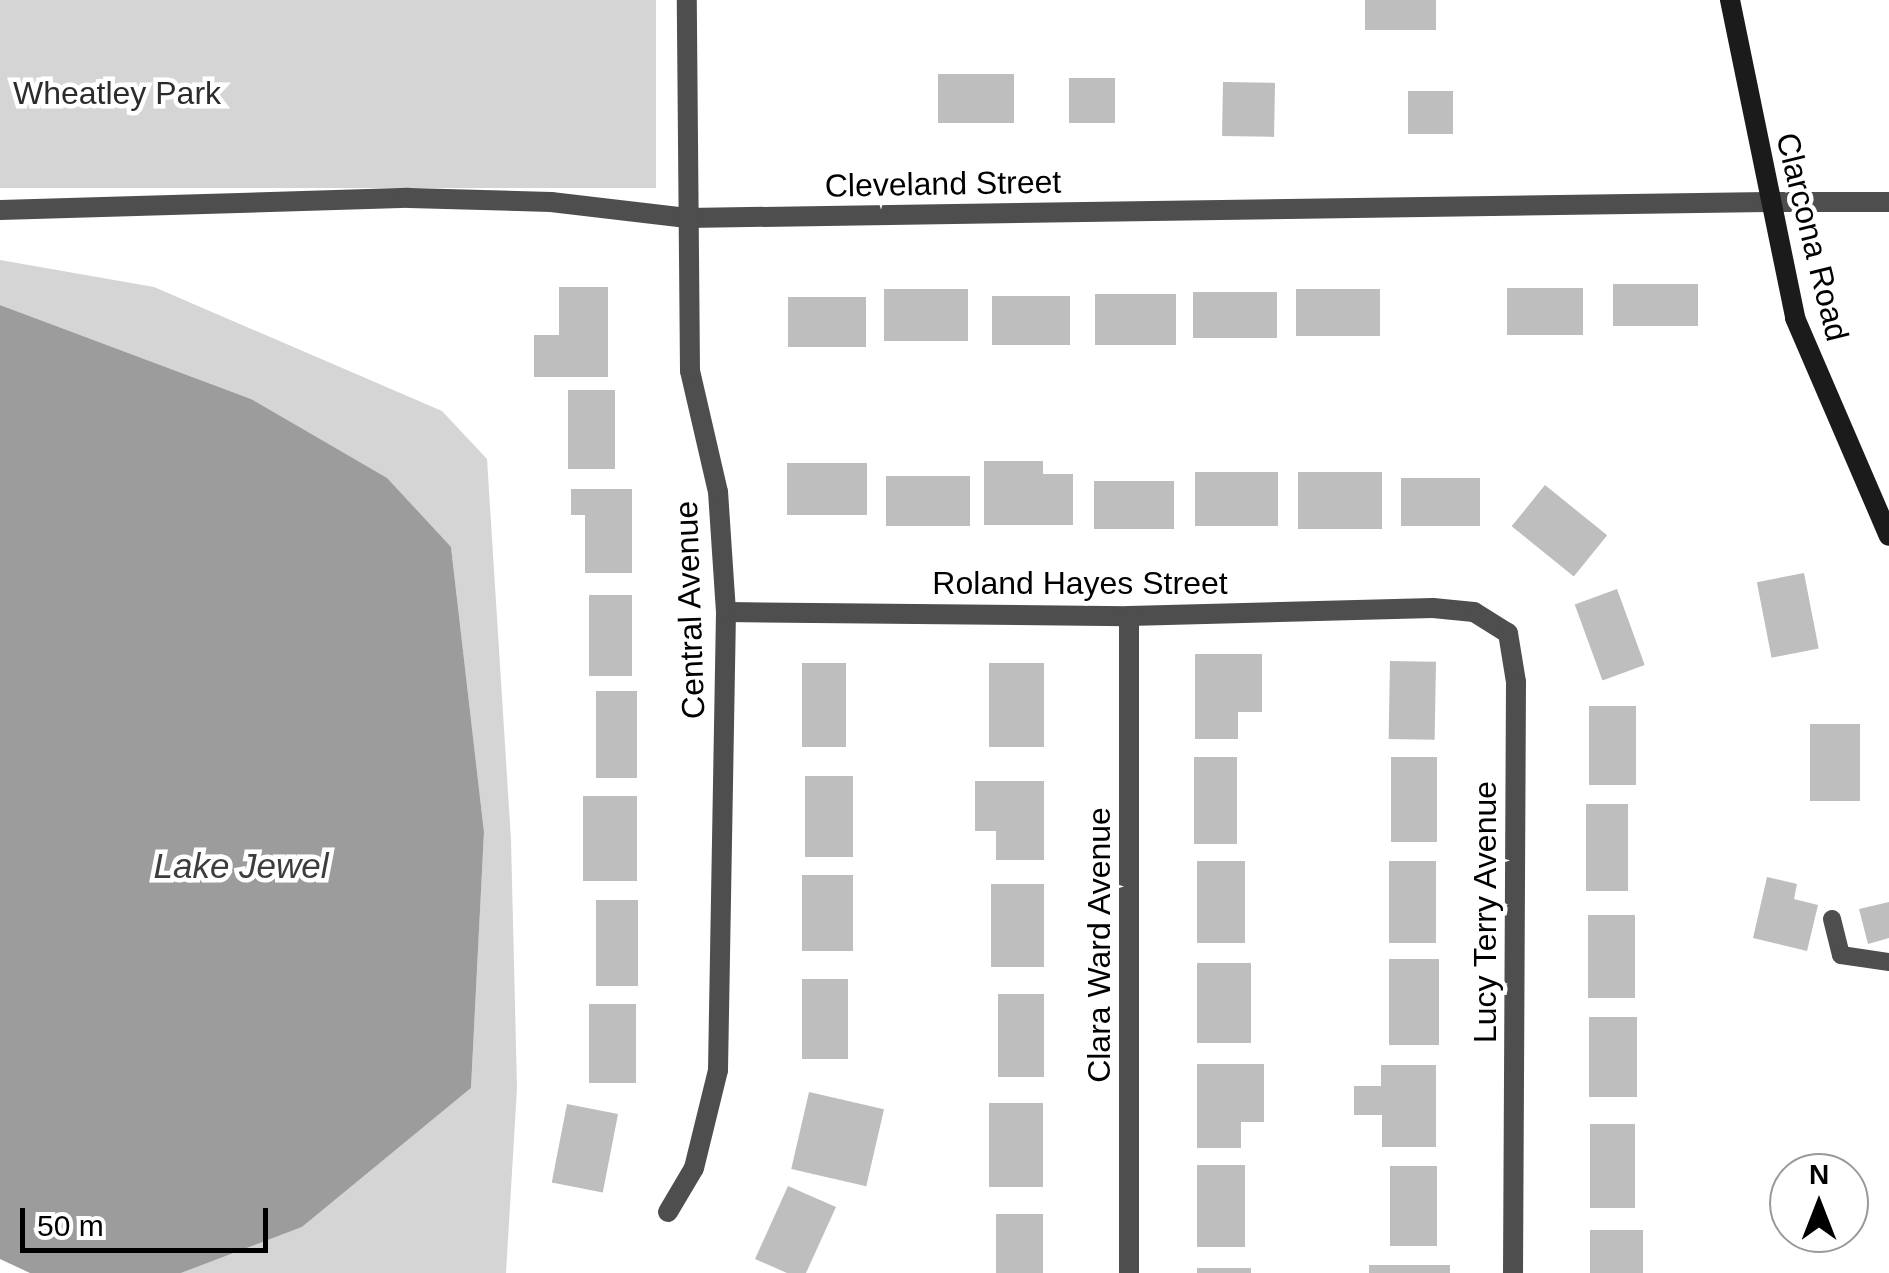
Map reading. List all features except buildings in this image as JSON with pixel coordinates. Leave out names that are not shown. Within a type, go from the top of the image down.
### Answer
[{"type":"main road","name":"Clarcona Road","points":[[1730,0],[1768,202],[1795,318],[1889,536]]},
{"type":"street","name":"Central Avenue","points":[[668,1212],[694,1168],[718,1070],[726,612],[718,492],[690,371],[686,0]]},
{"type":"street","name":"Cleveland Street","points":[[0,210],[409,198],[550,202],[687,218],[1889,202]]},
{"type":"street","name":"Roland Hayes Street","points":[[726,612],[1129,616],[1433,608]]},
{"type":"street","name":"Lucy Terry Avenue","points":[[1433,608],[1474,612],[1508,632],[1516,682],[1513,1273]]},
{"type":"street","name":"Clara Ward Avenue","points":[[1129,616],[1129,1273]]},
{"type":"lane","points":[[1832,919],[1841,955],[1889,962]]},
{"type":"green space","name":"Wheatley Park","points":[[0,0],[656,0],[656,188],[0,188]]},
{"type":"green space","points":[[0,260],[154,287],[442,411],[487,459],[511,840],[517,1088],[506,1273],[181,1273],[302,1227],[471,1088],[484,832],[451,547],[251,399],[0,305]]},
{"type":"water","name":"Lake Jewel","points":[[0,305],[251,399],[387,478],[451,547],[484,832],[471,1088],[302,1227],[181,1273],[30,1273],[0,1259]]}]
